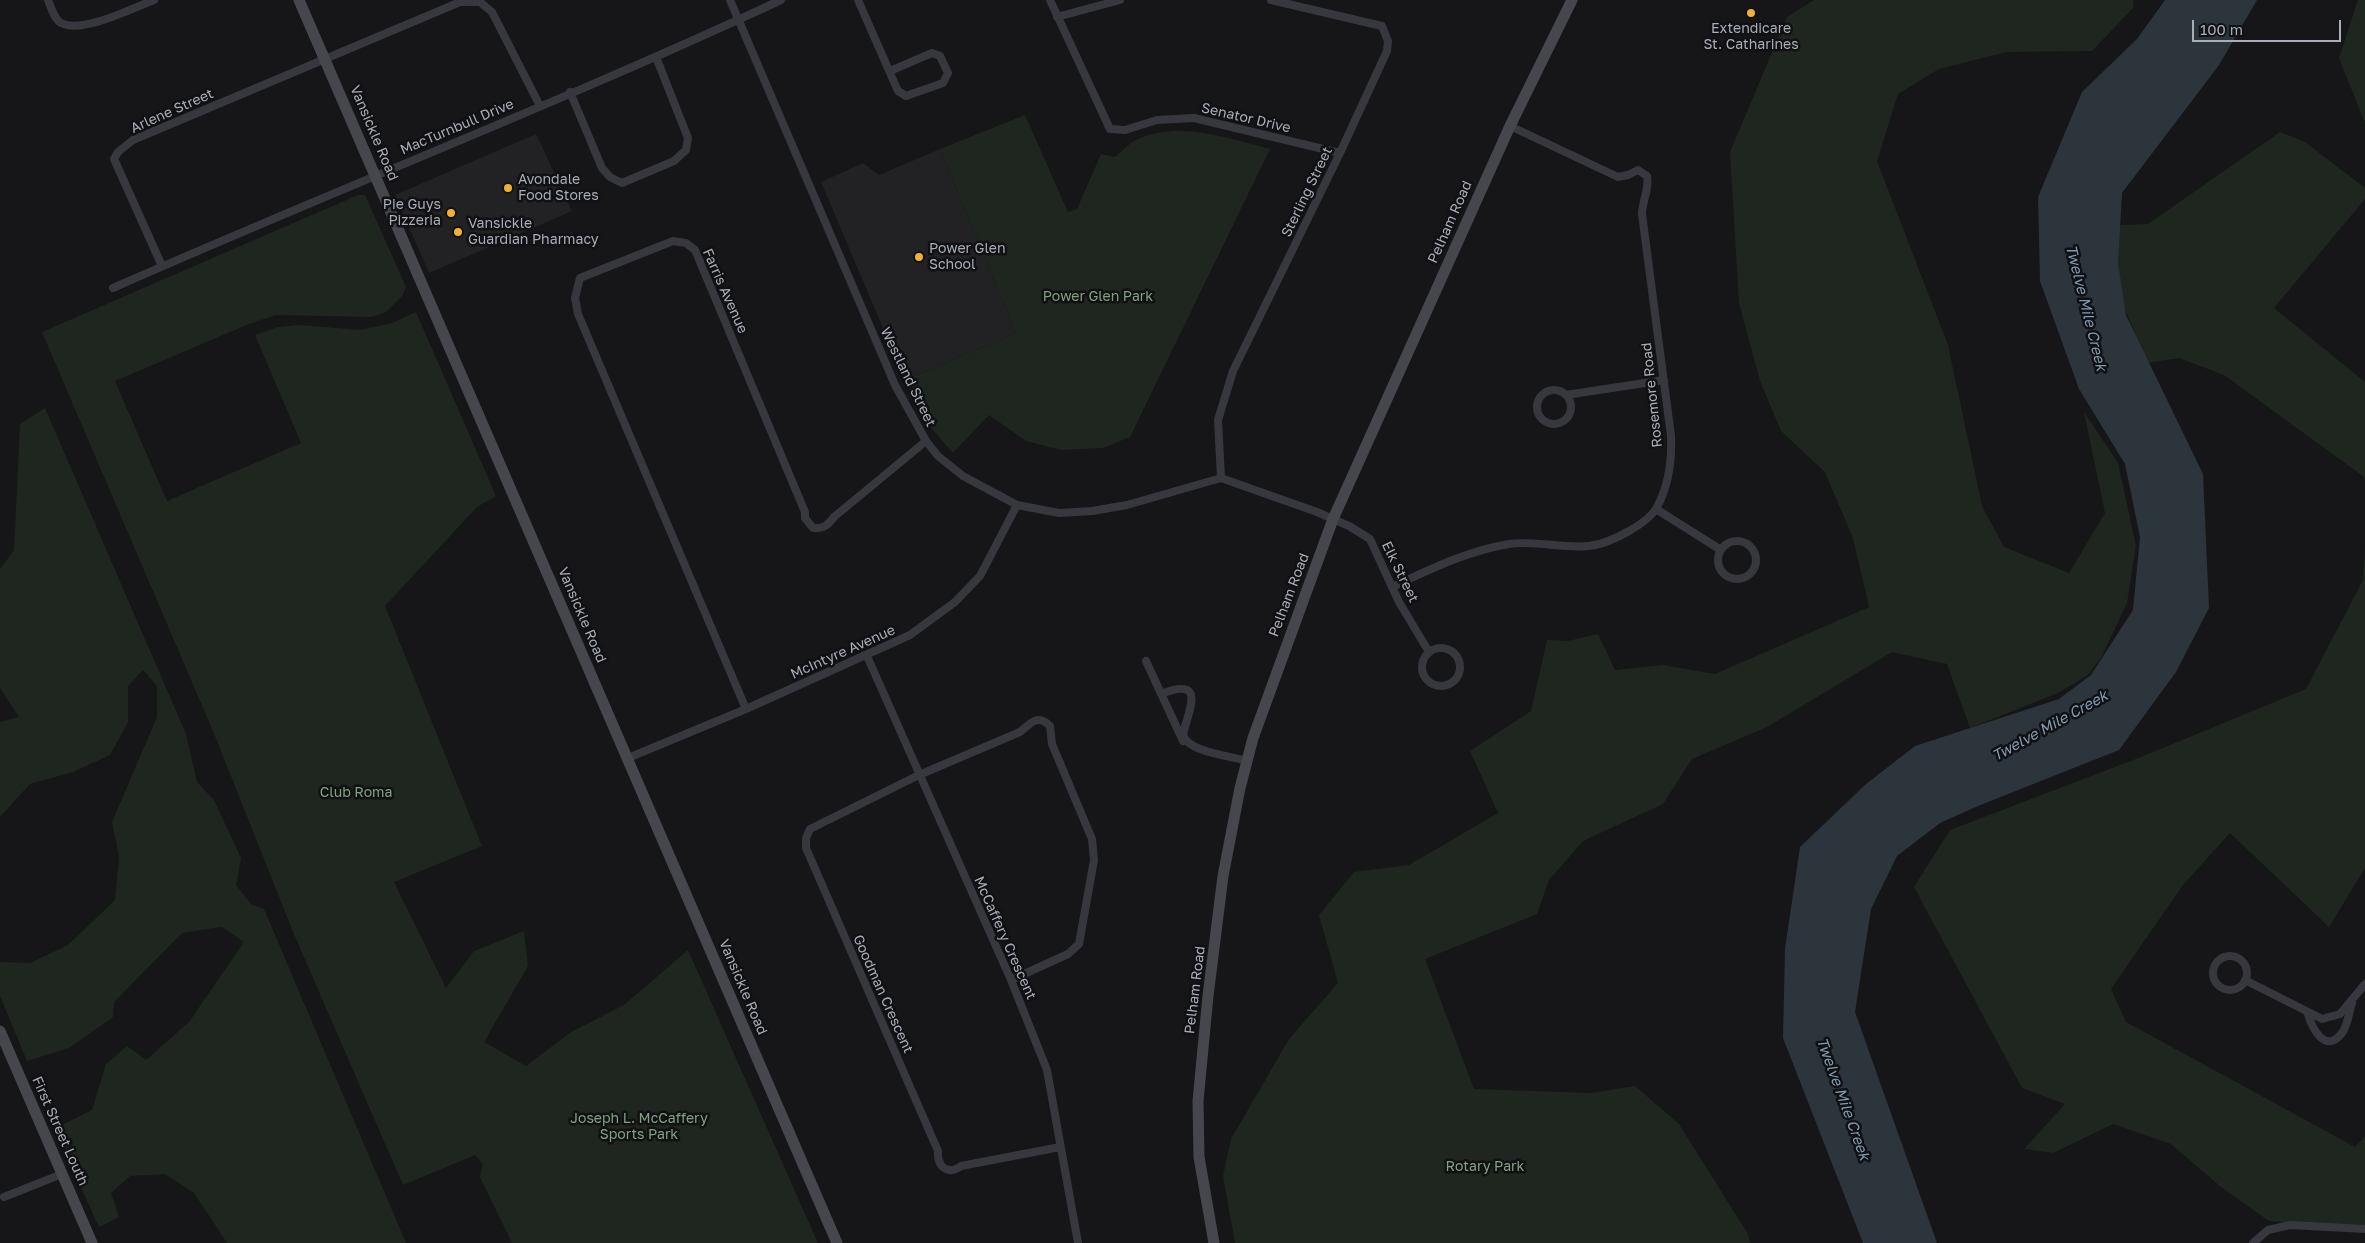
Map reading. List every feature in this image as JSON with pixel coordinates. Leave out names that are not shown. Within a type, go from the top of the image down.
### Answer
[{"type":"street","points":[[48,0],[57,19],[62,23],[75,26],[106,19],[154,0]]},
{"type":"street","name":"Vansickle Road","points":[[299,0],[837,1243]]},
{"type":"street","name":"Westland Street","points":[[730,0],[894,385],[926,441],[938,456],[963,476],[1017,505],[1060,513],[1092,511],[1126,505],[1221,478]]},
{"type":"street","name":"MacTurnbull Drive","points":[[113,288],[375,174],[656,58],[781,0]]},
{"type":"street","points":[[858,0],[898,90],[906,96],[943,83],[948,73],[940,56],[932,53],[890,71]]},
{"type":"street","name":"Senator Drive","points":[[1050,0],[1110,129],[1126,130],[1157,120],[1194,118],[1340,153]]},
{"type":"street","points":[[1057,17],[1120,0]]},
{"type":"street","name":"Sterling Street","points":[[1221,478],[1218,420],[1233,371],[1340,153],[1387,51],[1388,41],[1382,26],[1271,0]]},
{"type":"street","name":"Pelham Road","points":[[1214,1243],[1199,1157],[1198,1100],[1208,996],[1223,876],[1247,761],[1260,715],[1333,519],[1510,126],[1572,0]]},
{"type":"street","name":"Arlene Street","points":[[162,266],[116,169],[114,159],[118,152],[133,140],[460,2],[480,2],[492,12],[540,106]]},
{"type":"street","points":[[570,92],[602,168],[610,178],[622,183],[674,161],[686,150],[688,138],[656,58]]},
{"type":"street","name":"Rosemore Road","points":[[1392,588],[1460,556],[1483,549],[1512,544],[1575,547],[1603,543],[1626,533],[1656,509],[1667,483],[1671,456],[1664,380],[1642,214],[1642,204],[1648,182],[1647,176],[1638,170],[1618,177],[1510,126]]},
{"type":"street","name":"Farris Avenue","points":[[746,708],[578,314],[575,298],[580,278],[673,241],[686,243],[695,250],[805,512],[805,518],[813,528],[822,528],[828,525],[834,517],[926,441]]},
{"type":"street","points":[[1566,395],[1571,406],[1568,417],[1559,424],[1553,425],[1542,421],[1536,411],[1538,400],[1541,395],[1551,390],[1556,390],[1566,395],[1664,380]]},
{"type":"street","points":[[1221,478],[1333,519]]},
{"type":"street","name":"McIntyre Avenue","points":[[628,758],[867,656],[910,635],[961,596],[980,576],[1017,505]]},
{"type":"street","points":[[1656,509],[1721,550]]},
{"type":"street","name":"Elk Street","points":[[1333,519],[1370,540],[1392,588],[1429,652]]},
{"type":"street","points":[[1736,541],[1747,544],[1752,548],[1756,558],[1754,570],[1739,579],[1728,576],[1723,572],[1718,562],[1721,550],[1736,541]]},
{"type":"street","points":[[1447,650],[1457,657],[1459,670],[1454,681],[1443,686],[1437,686],[1426,680],[1422,662],[1429,652],[1447,650]]},
{"type":"street","name":"McCaffery Crescent","points":[[867,656],[1011,980],[1047,1070],[1058,1122],[1060,1147],[1078,1243]]},
{"type":"street","points":[[1146,661],[1178,734],[1184,741],[1192,746],[1247,761]]},
{"type":"street","points":[[1161,694],[1177,688],[1190,692],[1193,701],[1183,734],[1185,741],[1192,746]]},
{"type":"street","points":[[919,775],[1020,732],[1032,720],[1040,720],[1050,726],[1052,744],[1092,839],[1094,860],[1079,944],[1068,954],[1011,980]]},
{"type":"street","name":"Goodman Crescent","points":[[919,775],[810,829],[806,838],[809,856],[935,1144],[941,1166],[947,1170],[952,1170],[961,1166],[1060,1147]]},
{"type":"street","points":[[2233,956],[2239,958],[2246,966],[2245,980],[2236,989],[2222,987],[2213,975],[2215,965],[2222,958],[2233,956]]},
{"type":"street","points":[[2245,980],[2319,1019],[2332,1018],[2342,1012],[2365,984]]},
{"type":"street","points":[[2308,1014],[2316,1034],[2324,1039],[2333,1039],[2343,1032],[2354,996]]},
{"type":"street","name":"First Street Louth","points":[[0,1031],[92,1243]]},
{"type":"street","points":[[4,1197],[62,1174]]},
{"type":"street","points":[[2253,1243],[2268,1230],[2290,1225],[2365,1229]]},
{"type":"shaded area","points":[[536,134],[572,211],[429,273],[395,195]]},
{"type":"shaded area","name":"Power Glen School","points":[[940,149],[1016,333],[905,380],[821,182],[863,163],[879,175]]},
{"type":"green space","name":"Rotary Park","points":[[1814,0],[2133,0],[2134,7],[2092,51],[2006,52],[1939,69],[1898,94],[1877,161],[1948,345],[1982,506],[2004,547],[2069,573],[2105,513],[2084,412],[2118,463],[2136,546],[2127,603],[2102,656],[2088,675],[2058,693],[1970,728],[1947,664],[1892,652],[1767,727],[1692,759],[1663,804],[1583,841],[1549,880],[1537,914],[1425,959],[1474,1089],[1591,1093],[1635,1086],[1679,1124],[1748,1234],[1750,1243],[1235,1243],[1223,1176],[1231,1139],[1289,1039],[1338,983],[1319,915],[1354,872],[1409,865],[1498,813],[1470,751],[1531,711],[1547,640],[1568,641],[1598,634],[1615,670],[1663,665],[1715,674],[1869,607],[1853,538],[1825,472],[1781,431],[1760,381],[1739,303],[1730,152],[1787,17]]},
{"type":"green space","points":[[2358,0],[2365,0],[2365,123],[2339,58]]},
{"type":"green space","name":"Power Glen Park","points":[[1025,115],[1068,212],[1077,209],[1101,154],[1115,157],[1133,141],[1153,134],[1169,131],[1203,133],[1270,149],[1130,437],[1103,448],[1061,450],[1026,441],[989,415],[953,453],[927,423],[905,380],[1016,333],[940,149]]},
{"type":"green space","points":[[2280,132],[2305,142],[2365,188],[2365,199],[2274,308],[2365,382],[2365,482],[2364,477],[2224,375],[2179,358],[2148,363],[2109,272],[2106,226],[2148,224]]},
{"type":"green space","points":[[358,195],[365,195],[406,287],[402,296],[386,312],[371,317],[276,315],[249,324],[115,381],[167,501],[301,443],[255,335],[278,327],[299,325],[360,330],[392,323],[416,312],[496,496],[477,507],[385,606],[482,846],[394,882],[446,988],[474,951],[524,931],[528,966],[484,1042],[526,1066],[571,1032],[624,1005],[688,950],[818,1243],[512,1243],[480,1177],[483,1164],[475,1155],[403,1185],[293,932],[215,736],[42,332]]},
{"type":"green space","points":[[45,408],[186,734],[197,782],[214,800],[241,858],[236,885],[251,904],[264,909],[406,1243],[227,1243],[194,1193],[165,1174],[130,1176],[111,1193],[119,1217],[99,1227],[54,1129],[92,1110],[106,1064],[127,1046],[146,1060],[189,1022],[244,942],[222,927],[182,933],[114,1002],[113,1017],[69,1048],[27,1061],[0,996],[0,962],[30,963],[68,945],[115,900],[119,857],[112,822],[157,717],[157,686],[143,670],[128,686],[128,722],[110,755],[73,772],[30,784],[0,817],[0,722],[19,717],[0,688],[0,569],[14,550],[20,424]]},
{"type":"green space","points":[[2365,547],[2365,868],[2329,927],[2230,833],[2183,885],[2111,989],[2126,1022],[2355,1147],[2365,1136],[2365,1228],[2269,1221],[2221,1187],[2171,1144],[2113,1124],[2053,1153],[2024,1149],[2065,1104],[2022,1088],[1914,887],[1950,830],[2141,757],[2306,689],[2363,580]]},
{"type":"water","name":"Twelve Mile Creek","points":[[2165,0],[2257,0],[2219,65],[2122,193],[2118,263],[2126,315],[2203,474],[2209,608],[2176,672],[2119,750],[1940,823],[1897,856],[1871,909],[1855,1012],[1937,1243],[1863,1243],[1783,1038],[1785,949],[1800,847],[1866,784],[1915,746],[2059,699],[2091,675],[2133,610],[2140,537],[2125,464],[2079,389],[2040,281],[2038,197],[2082,92],[2137,39]]},
{"type":"place","name":"Extendicare St. Catharines","points":[[1751,13]]},
{"type":"place","name":"Avondale Food Stores","points":[[508,188]]},
{"type":"place","name":"Pie Guys Pizzeria","points":[[451,213]]},
{"type":"place","name":"Vansickle Guardian Pharmacy","points":[[458,232]]},
{"type":"place","name":"Power Glen School","points":[[919,257]]},
{"type":"park label","name":"Club Roma","points":[[356,793]]},
{"type":"park label","name":"Joseph L. McCaffery Sports Park","points":[[639,1128]]}]
